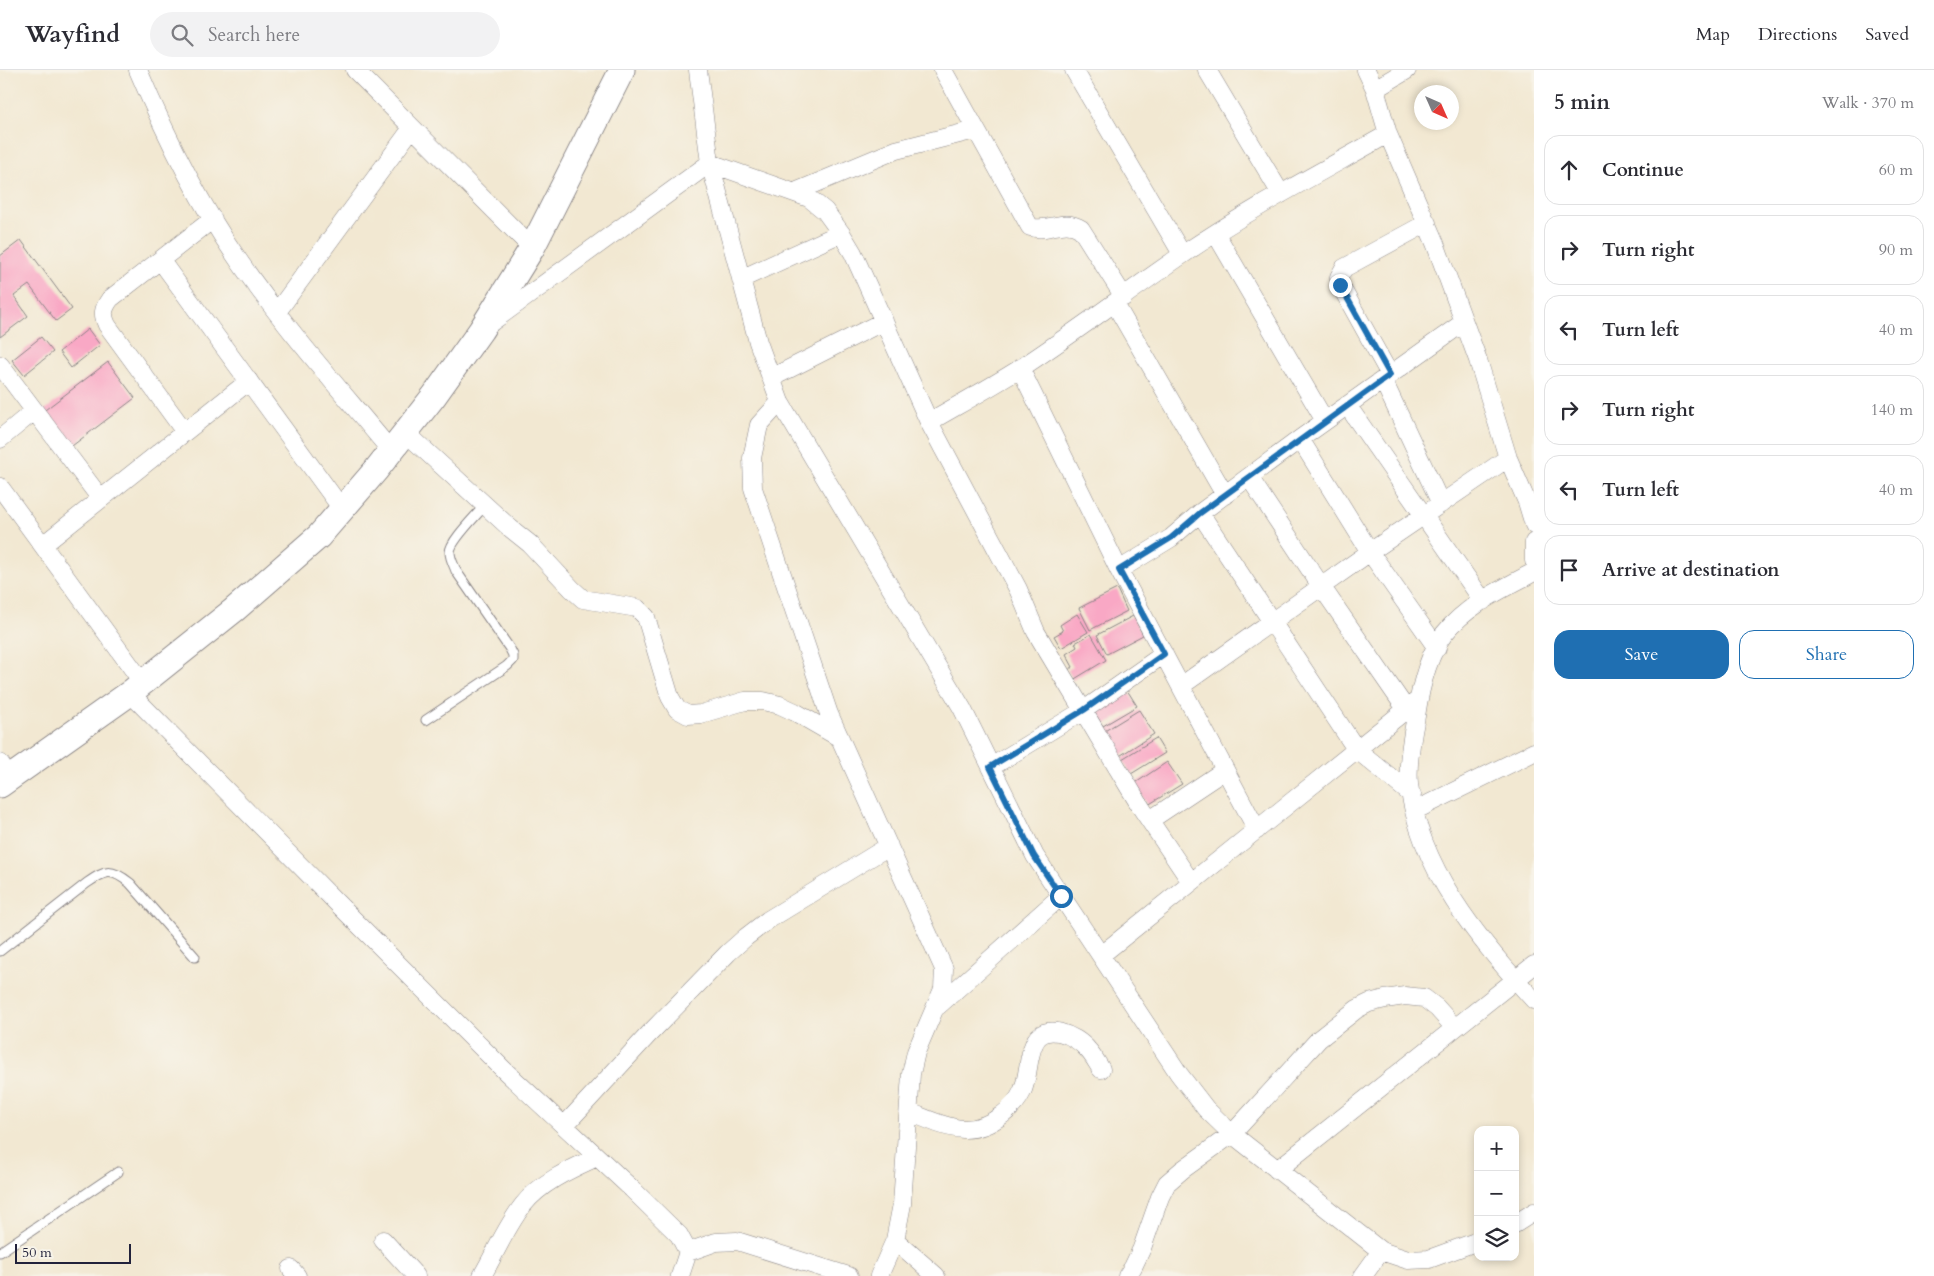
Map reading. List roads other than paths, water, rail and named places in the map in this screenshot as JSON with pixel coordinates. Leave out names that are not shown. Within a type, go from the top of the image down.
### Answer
[{"type":"street","points":[[138,70],[154,107],[213,219],[238,260],[277,312],[398,442],[485,505],[530,544],[583,599],[637,608],[646,617],[670,697],[677,708],[688,715],[701,714],[745,701],[763,702],[795,712],[840,738]]},
{"type":"street","points":[[355,70],[532,248]]},
{"type":"street","points":[[3,776],[137,688],[234,610],[312,542],[342,509],[434,396],[481,330],[532,248],[622,70]]},
{"type":"street","points":[[698,70],[710,163],[758,342],[780,402],[962,708],[1034,856],[1180,1074],[1206,1109],[1232,1134],[1381,1251],[1408,1260],[1429,1259],[1474,1242]]},
{"type":"street","points":[[943,70],[1030,227],[1038,230],[1048,229],[1061,224],[1073,224],[1081,229],[1225,495]]},
{"type":"street","points":[[1074,70],[1182,254]]},
{"type":"street","points":[[1207,70],[1280,194]]},
{"type":"street","points":[[1366,70],[1388,134],[1427,223],[1464,322],[1508,458],[1527,502],[1534,525]]},
{"type":"street","points":[[1374,89],[1407,70]]},
{"type":"street","points":[[277,312],[412,128]]},
{"type":"street","points":[[795,192],[896,150],[975,130]]},
{"type":"street","points":[[929,422],[1020,368],[1120,300],[1182,254],[1280,194],[1388,134]]},
{"type":"street","points":[[481,330],[710,163]]},
{"type":"street","points":[[710,163],[809,198],[825,211],[841,233],[884,321],[929,422],[1018,589],[1036,632],[1150,820],[1191,882]]},
{"type":"street","points":[[185,432],[103,316],[104,308],[110,299],[213,219]]},
{"type":"street","points":[[1427,223],[1344,268],[1339,277],[1340,285],[1386,377],[1441,504]]},
{"type":"street","points":[[741,279],[841,233]]},
{"type":"street","points":[[1216,234],[1325,421]]},
{"type":"street","points":[[161,261],[342,509]]},
{"type":"street","points":[[771,378],[884,321]]},
{"type":"street","points":[[1119,570],[1164,543],[1200,513],[1300,439],[1464,322]]},
{"type":"street","points":[[0,365],[101,499]]},
{"type":"street","points":[[1020,368],[1119,570],[1257,830]]},
{"type":"street","points":[[43,545],[249,381]]},
{"type":"street","points":[[780,402],[759,425],[752,458],[752,488],[829,714],[944,969],[942,989],[916,1052],[912,1074],[902,1204],[895,1240],[878,1276]]},
{"type":"street","points":[[1347,405],[1483,601]]},
{"type":"street","points":[[0,439],[34,411]]},
{"type":"street","points":[[1300,439],[1370,552],[1437,648]]},
{"type":"street","points":[[1181,686],[1321,586],[1508,458]]},
{"type":"street","points":[[1249,477],[1321,586],[1412,704]]},
{"type":"street","points":[[0,487],[43,545],[137,688],[442,1008],[504,1070],[679,1235],[688,1252],[680,1276]]},
{"type":"street","points":[[1200,513],[1356,750],[1413,803]]},
{"type":"street","points":[[1534,542],[1534,561]]},
{"type":"street","points":[[1534,572],[1466,612],[1444,634],[1430,659],[1412,704],[1409,782],[1423,838],[1460,911],[1480,939],[1534,1000]]},
{"type":"street","points":[[990,767],[1084,710],[1164,654]]},
{"type":"street","points":[[1101,955],[1412,704]]},
{"type":"street","points":[[1413,803],[1534,752]]},
{"type":"street","points":[[1150,820],[1225,770]]},
{"type":"street","points":[[564,1126],[649,1034],[746,937],[768,920],[889,846]]},
{"type":"street","points":[[934,1009],[1061,896]]},
{"type":"street","points":[[1277,1170],[1534,965]]},
{"type":"street","points":[[1127,1276],[1142,1248],[1160,1197],[1167,1183],[1232,1134],[1318,1039],[1357,1009],[1369,1003],[1405,996],[1424,998],[1437,1008],[1455,1028]]},
{"type":"street","points":[[909,1112],[951,1128],[965,1130],[981,1128],[1010,1109],[1022,1094],[1034,1042],[1040,1034],[1050,1031],[1065,1034],[1078,1040],[1088,1049],[1101,1069]]},
{"type":"street","points":[[482,1276],[509,1226],[524,1204],[553,1179],[597,1156]]},
{"type":"street","points":[[1519,1221],[1534,1212]]},
{"type":"street","points":[[383,1240],[416,1276]]},
{"type":"street","points":[[895,1240],[936,1276]]},
{"type":"street","points":[[688,1252],[716,1242],[737,1241],[849,1276]]},
{"type":"street","points":[[1363,1276],[1381,1251]]},
{"type":"lane","points":[[426,720],[507,666],[513,660],[510,649],[456,571],[451,560],[450,551],[454,542],[485,505]]},
{"type":"lane","points":[[0,951],[87,883],[100,874],[110,871],[119,874],[130,883],[195,957]]},
{"type":"lane","points":[[0,1252],[118,1172]]}]
